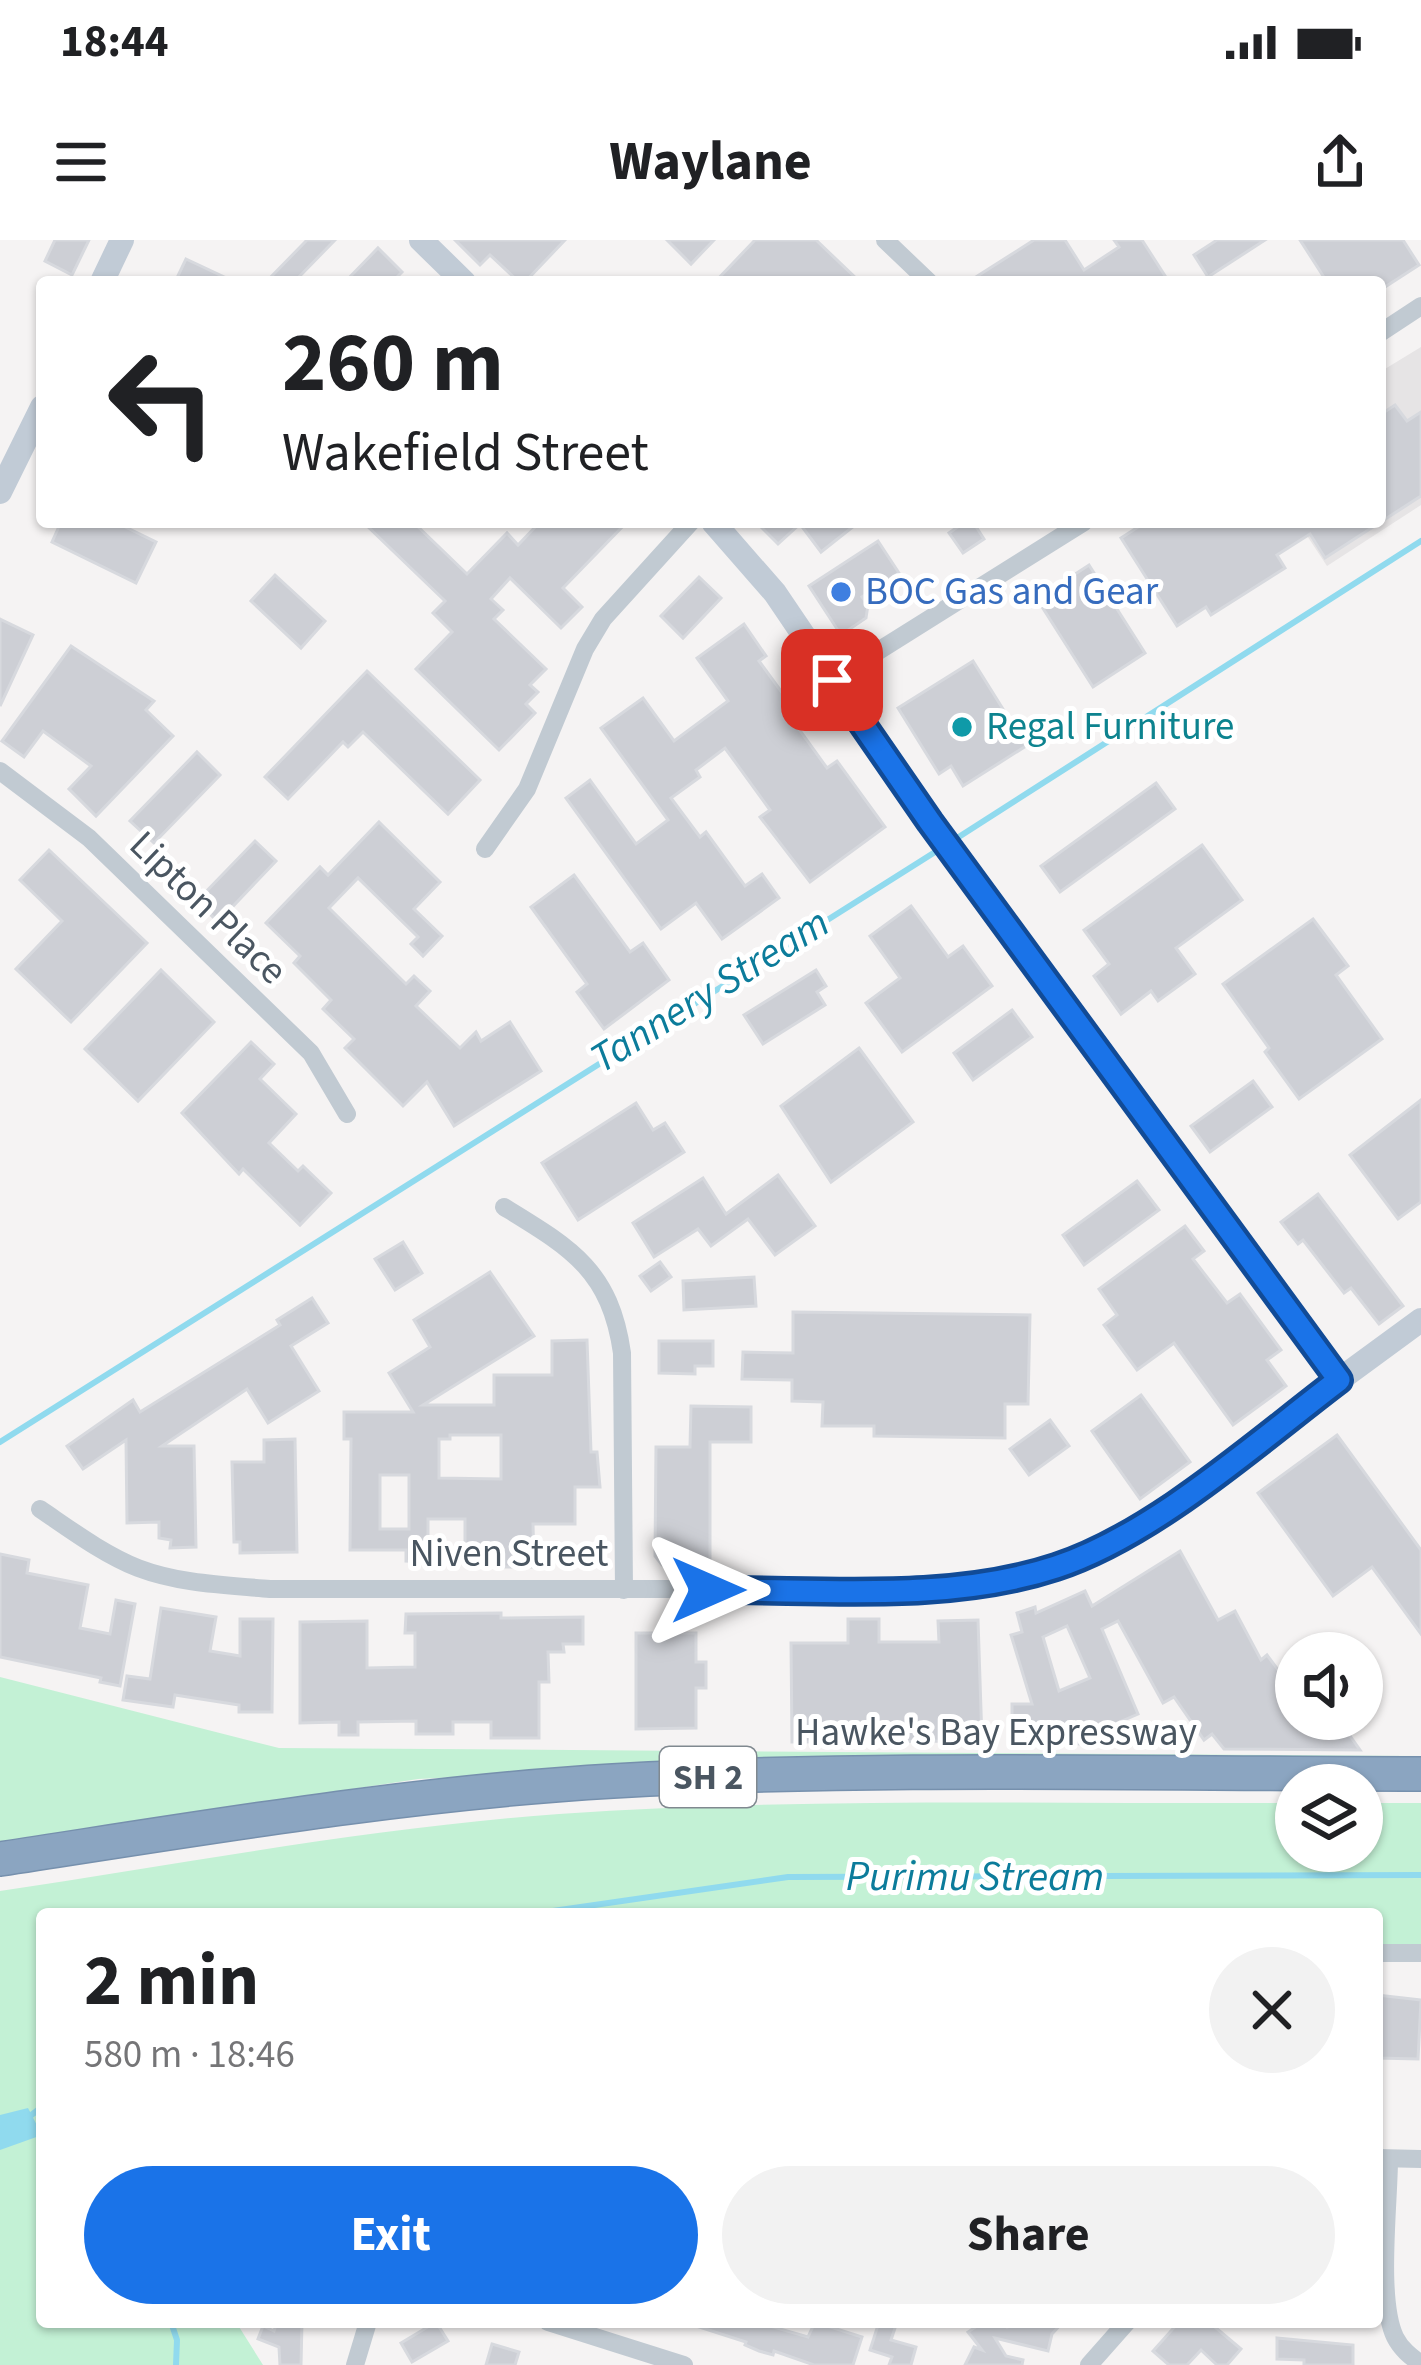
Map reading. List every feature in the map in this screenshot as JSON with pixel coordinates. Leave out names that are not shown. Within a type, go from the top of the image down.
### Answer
[{"type":"highway","name":"Hawke's Bay Expressway","points":[[0,1859],[398,1801],[610,1781],[862,1774],[1421,1774]]},
{"type":"highway","name":"Hawke's Bay Expressway","points":[[0,1871],[334,1823],[644,1793],[1275,1788]]},
{"type":"highway","points":[[1383,1788],[1421,1789]]},
{"type":"street","points":[[105,276],[122,240]]},
{"type":"street","points":[[421,240],[458,276]]},
{"type":"street","points":[[885,240],[923,276]]},
{"type":"street","points":[[1386,328],[1421,306]]},
{"type":"street","points":[[0,493],[36,419]]},
{"type":"street","points":[[485,849],[526,790],[585,649],[603,619],[686,528]]},
{"type":"street","points":[[718,528],[775,593],[942,838],[1339,1380]]},
{"type":"street","points":[[832,680],[1074,528]]},
{"type":"street","name":"Lipton Place","points":[[0,771],[89,838],[310,1053],[347,1114]]},
{"type":"street","points":[[504,1207],[581,1259],[607,1292],[618,1323],[624,1590]]},
{"type":"street","name":"Niven Street","points":[[40,1509],[100,1550],[138,1568],[176,1580],[270,1589],[918,1589],[976,1583],[1057,1567],[1170,1507],[1421,1320]]},
{"type":"street","points":[[1383,1953],[1421,1953]]},
{"type":"street","points":[[1421,2159],[1383,2158],[1387,2300],[1393,2332],[1403,2350],[1421,2364]]},
{"type":"street","points":[[355,2365],[366,2328]]},
{"type":"street","points":[[592,2328],[683,2365]]},
{"type":"street","points":[[1119,2365],[1096,2358],[1122,2328]]},
{"type":"shaded area","points":[[1421,347],[1421,505],[1386,528],[1386,368]]},
{"type":"shaded area","points":[[1302,528],[1386,528],[1327,566]]},
{"type":"green space","points":[[0,1677],[279,1748],[1421,1756],[1421,1762],[718,1764],[418,1779],[0,1843]]},
{"type":"green space","points":[[835,1803],[1275,1803],[1275,1872],[1383,1872],[1383,1803],[1421,1803],[1421,1944],[1383,1944],[1383,1908],[36,1908],[36,2328],[240,2328],[263,2365],[0,2365],[0,1891],[349,1837],[489,1820]]},
{"type":"water","points":[[28,2108],[36,2123],[36,2137],[0,2150],[0,2115]]},
{"type":"building","points":[[55,240],[89,240],[72,275],[45,261]]},
{"type":"building","points":[[307,240],[335,240],[300,276],[272,276]]},
{"type":"building","points":[[455,240],[565,240],[531,276],[513,276],[490,255],[480,265]]},
{"type":"building","points":[[667,240],[714,240],[691,264]]},
{"type":"building","points":[[755,240],[816,240],[854,276],[721,276]]},
{"type":"building","points":[[1034,240],[1065,240],[1084,270],[1119,247],[1114,240],[1142,240],[1165,276],[977,276]]},
{"type":"building","points":[[1217,240],[1265,240],[1210,276],[1194,255]]},
{"type":"building","points":[[1300,240],[1403,240],[1419,265],[1386,286],[1386,276],[1323,276]]},
{"type":"building","points":[[378,248],[402,272],[398,276],[351,276]]},
{"type":"building","points":[[186,259],[222,276],[178,276]]},
{"type":"building","points":[[1395,405],[1407,421],[1421,412],[1421,496],[1386,519],[1386,411]]},
{"type":"building","points":[[58,528],[127,528],[156,542],[136,583],[52,542]]},
{"type":"building","points":[[369,528],[419,528],[467,574],[507,533],[518,545],[534,528],[621,528],[563,588],[582,607],[561,628],[510,578],[491,599],[503,610],[494,619],[546,669],[530,685],[538,692],[526,704],[535,713],[499,750],[416,669],[452,632],[433,613],[445,601]]},
{"type":"building","points":[[762,528],[796,528],[778,544]]},
{"type":"building","points":[[803,528],[851,528],[821,552]]},
{"type":"building","points":[[956,528],[977,528],[984,539],[963,553],[949,533]]},
{"type":"building","points":[[1137,528],[1371,528],[1325,558],[1310,534],[1277,555],[1285,568],[1211,615],[1206,607],[1177,626],[1121,538]]},
{"type":"building","name":"BOC Gas and Gear","points":[[878,541],[899,573],[862,597],[868,605],[866,618],[841,635],[809,586]]},
{"type":"building","points":[[1089,565],[1145,653],[1093,687],[1037,599]]},
{"type":"building","points":[[275,575],[325,621],[301,648],[251,601]]},
{"type":"building","points":[[699,577],[721,598],[683,638],[661,616]]},
{"type":"building","points":[[0,619],[33,635],[0,706]]},
{"type":"building","points":[[744,624],[766,656],[759,661],[789,702],[783,707],[827,768],[837,761],[885,827],[810,882],[760,817],[770,810],[725,748],[696,770],[700,777],[671,798],[700,837],[706,832],[745,886],[762,874],[779,898],[722,939],[696,903],[661,929],[566,798],[590,780],[636,844],[668,820],[601,728],[643,698],[674,741],[728,701],[697,658]]},
{"type":"building","points":[[71,646],[154,701],[146,710],[173,736],[96,816],[69,789],[91,766],[43,731],[24,757],[2,741]]},
{"type":"building","name":"Regal Furniture","points":[[973,661],[1026,746],[963,786],[951,766],[939,774],[898,708]]},
{"type":"building","points":[[367,671],[480,780],[448,814],[363,732],[348,747],[343,742],[288,799],[265,777]]},
{"type":"building","points":[[197,752],[220,775],[154,843],[130,821]]},
{"type":"building","points":[[1156,783],[1175,809],[1060,892],[1041,866]]},
{"type":"building","points":[[379,822],[440,882],[414,909],[442,936],[423,956],[411,944],[418,937],[358,878],[329,908],[406,984],[414,976],[430,991],[416,1006],[460,1048],[476,1032],[481,1041],[510,1022],[541,1071],[454,1126],[427,1082],[403,1106],[345,1048],[354,1039],[323,1009],[331,1000],[294,963],[300,956],[266,923],[320,867],[328,875]]},
{"type":"building","points":[[255,841],[276,861],[218,922],[197,901]]},
{"type":"building","points":[[1202,845],[1242,900],[1176,948],[1195,974],[1158,1001],[1151,991],[1121,1014],[1094,976],[1109,964],[1084,930]]},
{"type":"building","points":[[49,850],[147,943],[71,1022],[16,969],[62,921],[20,880]]},
{"type":"building","points":[[574,875],[630,952],[643,943],[669,980],[604,1029],[577,992],[587,984],[531,907]]},
{"type":"building","points":[[911,906],[948,957],[963,946],[992,986],[902,1052],[866,1003],[900,978],[870,936]]},
{"type":"building","points":[[1313,919],[1348,966],[1336,975],[1382,1039],[1299,1099],[1223,984]]},
{"type":"building","points":[[161,970],[214,1022],[138,1101],[85,1049]]},
{"type":"building","points":[[816,970],[826,986],[817,992],[825,1005],[763,1044],[744,1015]]},
{"type":"building","points":[[1012,1010],[1032,1037],[973,1080],[954,1053]]},
{"type":"building","points":[[251,1042],[274,1064],[260,1079],[296,1114],[269,1143],[331,1193],[300,1225],[243,1169],[239,1174],[182,1113]]},
{"type":"building","points":[[859,1048],[913,1122],[831,1182],[781,1106]]},
{"type":"building","points":[[1253,1081],[1272,1107],[1210,1152],[1191,1126]]},
{"type":"building","points":[[1421,1100],[1421,1202],[1398,1219],[1350,1155]]},
{"type":"building","points":[[636,1103],[653,1130],[665,1123],[684,1152],[578,1220],[542,1163]]},
{"type":"building","points":[[778,1175],[815,1226],[775,1255],[748,1219],[711,1246],[698,1229],[654,1257],[633,1223],[703,1178],[726,1214]]},
{"type":"building","points":[[1137,1181],[1159,1210],[1084,1265],[1063,1235]]},
{"type":"building","points":[[1318,1194],[1403,1306],[1379,1324],[1351,1288],[1344,1293],[1303,1240],[1298,1244],[1281,1222]]},
{"type":"building","points":[[1185,1226],[1204,1251],[1193,1259],[1227,1303],[1240,1294],[1281,1350],[1267,1360],[1286,1386],[1233,1425],[1174,1343],[1137,1370],[1104,1325],[1117,1315],[1099,1289]]},
{"type":"building","points":[[403,1242],[422,1273],[395,1290],[375,1259]]},
{"type":"building","points":[[660,1262],[671,1277],[651,1291],[640,1276]]},
{"type":"building","points":[[490,1272],[534,1336],[423,1405],[494,1405],[494,1375],[552,1375],[552,1341],[587,1340],[591,1452],[597,1452],[600,1487],[575,1487],[575,1524],[533,1524],[534,1567],[502,1567],[502,1553],[465,1553],[465,1519],[428,1519],[428,1562],[406,1561],[406,1550],[350,1550],[351,1439],[344,1439],[344,1412],[413,1412],[389,1373],[430,1347],[414,1320]],"holes":[[[450,1435],[501,1435],[501,1479],[439,1478],[439,1439],[450,1439]],[[380,1475],[409,1475],[409,1529],[380,1529]]]},
{"type":"building","points":[[754,1277],[756,1306],[684,1310],[683,1281]]},
{"type":"building","points":[[312,1298],[328,1323],[291,1346],[319,1391],[268,1423],[247,1389],[162,1446],[194,1446],[196,1547],[170,1548],[171,1540],[159,1538],[159,1522],[127,1523],[126,1440],[83,1469],[67,1446],[133,1400],[140,1412],[280,1325],[277,1320]]},
{"type":"building","points":[[793,1312],[1030,1315],[1028,1404],[1005,1404],[1005,1438],[874,1436],[874,1426],[822,1426],[823,1402],[792,1401],[792,1380],[742,1379],[743,1352],[793,1353]]},
{"type":"building","points":[[659,1341],[713,1341],[713,1366],[695,1366],[695,1374],[659,1373]]},
{"type":"building","points":[[1141,1395],[1190,1462],[1140,1499],[1092,1431]]},
{"type":"building","points":[[691,1406],[751,1407],[751,1442],[710,1442],[710,1566],[662,1565],[655,1556],[656,1447],[690,1447]]},
{"type":"building","points":[[1050,1420],[1069,1446],[1029,1475],[1010,1449]]},
{"type":"building","points":[[1337,1435],[1421,1550],[1421,1634],[1372,1567],[1333,1596],[1258,1493]]},
{"type":"building","points":[[295,1439],[297,1552],[240,1553],[240,1542],[234,1542],[232,1462],[264,1462],[264,1440]]},
{"type":"building","points":[[1180,1551],[1218,1620],[1235,1611],[1261,1660],[1267,1655],[1275,1666],[1275,1740],[1353,1740],[1360,1750],[1224,1749],[1212,1734],[1204,1740],[1174,1697],[1163,1703],[1118,1621],[1102,1629],[1138,1714],[1083,1738],[1084,1744],[1012,1743],[1012,1704],[1032,1704],[1011,1635],[1022,1632],[1017,1613],[1035,1607],[1036,1613],[1085,1591],[1092,1606]],"holes":[[[1067,1626],[1090,1678],[1059,1691],[1043,1637]]]},
{"type":"building","points":[[0,1554],[29,1560],[27,1573],[88,1585],[80,1628],[110,1634],[116,1600],[135,1604],[120,1686],[0,1657]]},
{"type":"building","points":[[161,1608],[216,1617],[210,1651],[240,1656],[240,1619],[273,1619],[272,1712],[239,1712],[239,1705],[175,1695],[173,1707],[123,1700],[127,1676],[150,1679]]},
{"type":"building","points":[[501,1613],[501,1618],[583,1617],[583,1644],[563,1644],[564,1652],[548,1652],[549,1682],[539,1682],[539,1738],[491,1738],[491,1722],[453,1722],[453,1734],[416,1734],[416,1721],[358,1722],[358,1735],[339,1735],[339,1722],[300,1723],[300,1622],[367,1621],[367,1668],[415,1667],[415,1633],[405,1633],[406,1614]]},
{"type":"building","points":[[848,1619],[879,1619],[879,1642],[939,1642],[938,1621],[978,1620],[982,1741],[792,1742],[791,1643],[848,1643]]},
{"type":"building","points":[[636,1633],[696,1633],[696,1662],[706,1662],[706,1688],[696,1688],[696,1728],[636,1729]]},
{"type":"building","points":[[1383,1996],[1421,2000],[1418,2059],[1383,2058]]},
{"type":"building","points":[[262,2328],[302,2328],[301,2365],[280,2365],[279,2347],[258,2339]]},
{"type":"building","points":[[426,2328],[440,2328],[448,2341],[412,2362],[401,2343]]},
{"type":"building","points":[[702,2328],[777,2328],[808,2337],[812,2328],[834,2328],[862,2337],[853,2365],[814,2365],[774,2351],[773,2355],[759,2351]]},
{"type":"building","points":[[877,2328],[895,2328],[891,2340],[916,2347],[911,2365],[889,2365],[892,2357],[870,2350]]},
{"type":"building","points":[[974,2328],[1058,2328],[1048,2351],[995,2338],[1006,2356],[1023,2360],[1022,2365],[965,2365],[974,2347],[982,2350],[968,2332]]},
{"type":"building","points":[[1174,2328],[1216,2328],[1241,2349],[1227,2365],[1217,2365],[1201,2350],[1187,2365],[1169,2365],[1153,2351]]},
{"type":"building","points":[[1277,2338],[1353,2345],[1353,2365],[1304,2365],[1304,2360],[1277,2359]]},
{"type":"building","points":[[492,2344],[519,2352],[515,2365],[486,2365]]},
{"type":"waterway","name":"Tannery Stream","points":[[954,840],[1421,541]]},
{"type":"waterway","name":"Tannery Stream","points":[[0,1442],[943,847]]},
{"type":"waterway","name":"Purimu Stream","points":[[574,1908],[788,1877],[1421,1875]]},
{"type":"waterway","name":"Purimu Stream","points":[[26,2119],[36,2112]]},
{"type":"waterway","points":[[173,2328],[176,2365]]},
{"type":"place","name":"BOC Gas and Gear","points":[[841,592]]},
{"type":"place","name":"Regal Furniture","points":[[962,727]]},
{"type":"route","points":[[708,1590],[918,1589],[1057,1567],[1170,1507],[1339,1380],[930,822],[832,680]]}]
